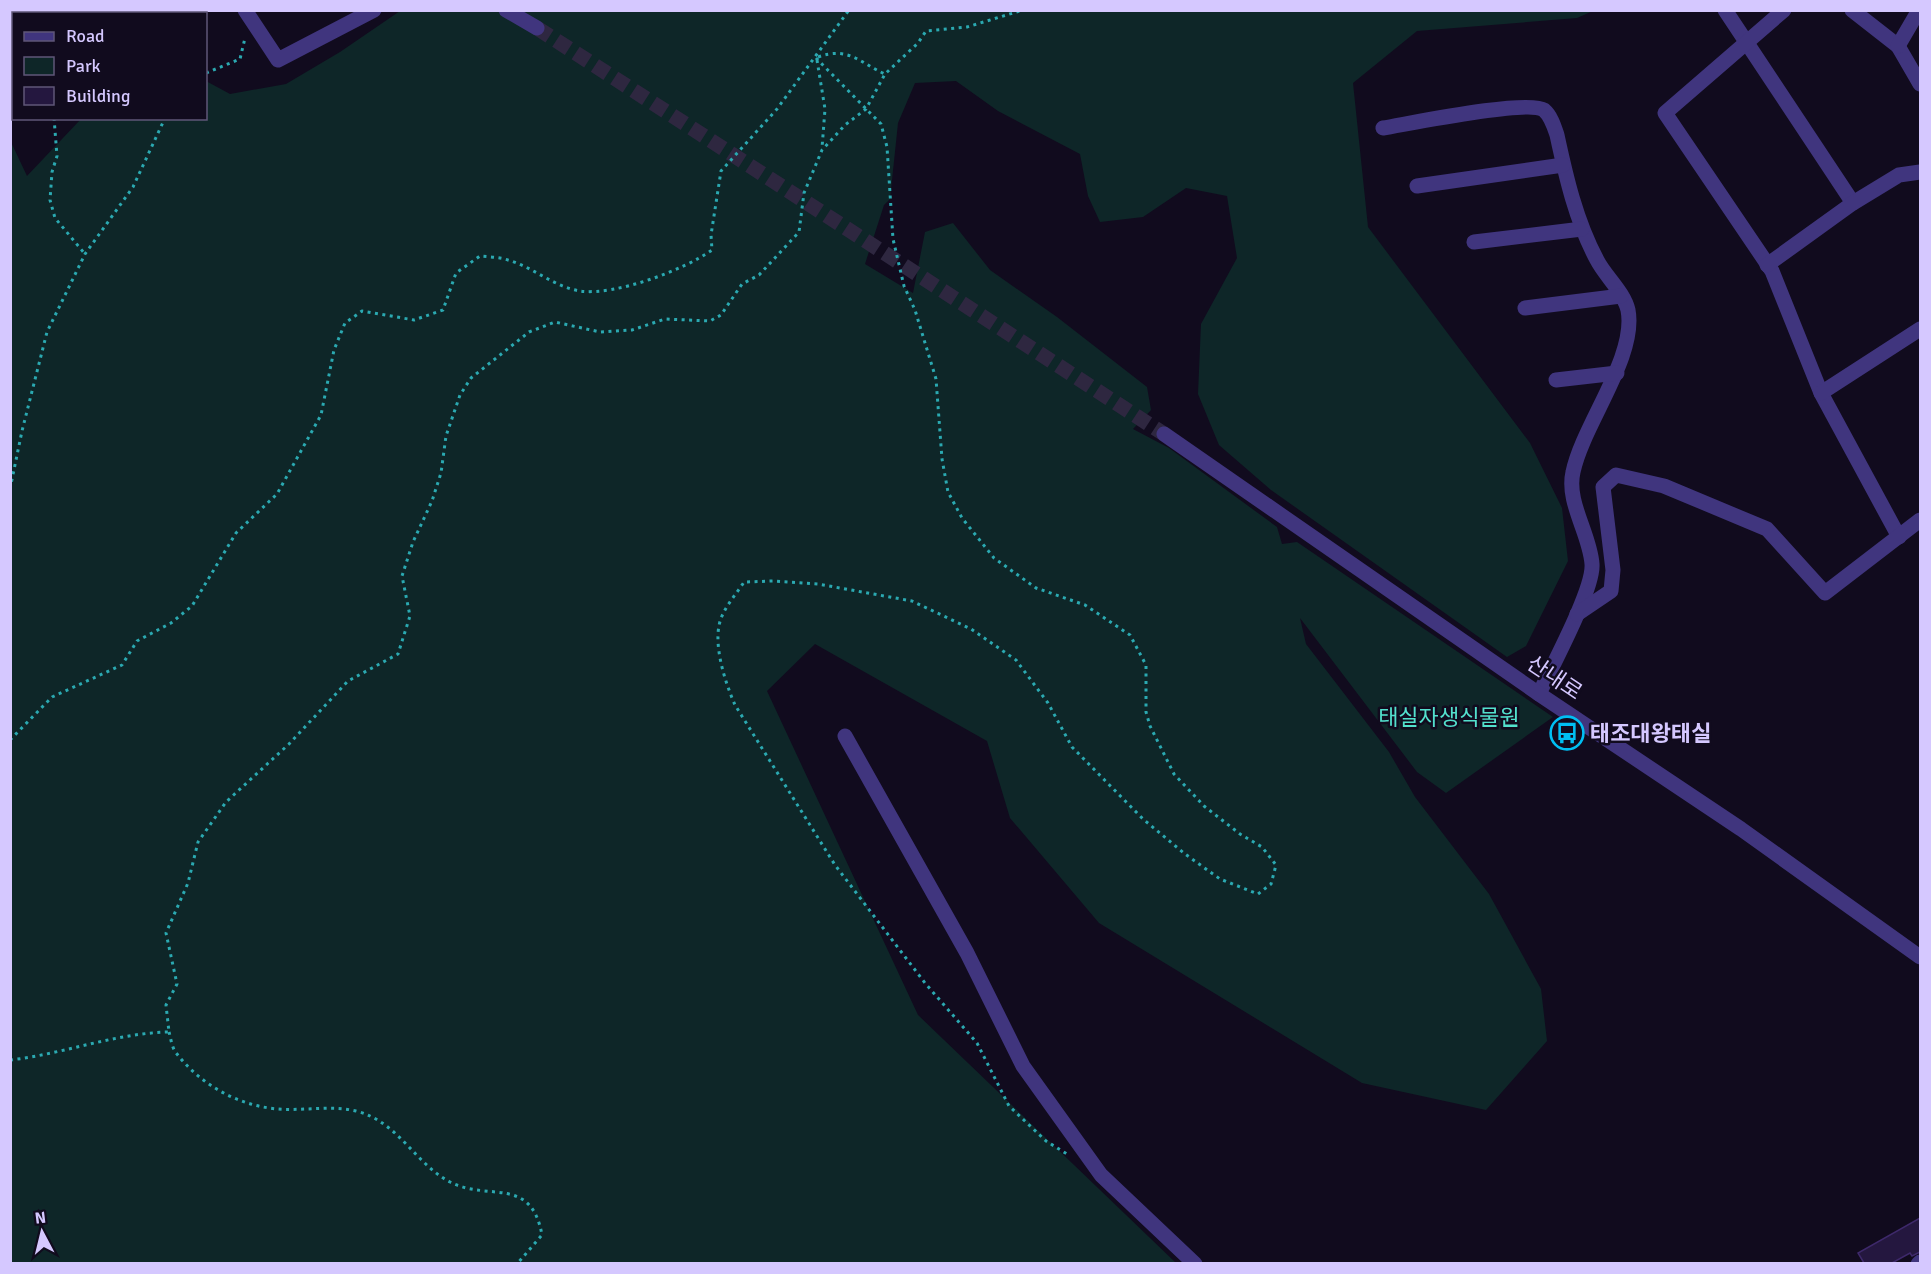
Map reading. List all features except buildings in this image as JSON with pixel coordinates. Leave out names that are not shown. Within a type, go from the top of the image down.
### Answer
[{"type":"street","points":[[253,12],[278,60],[374,10]]},
{"type":"street","points":[[506,10],[537,28]]},
{"type":"street","points":[[1725,10],[1853,203]]},
{"type":"street","points":[[1784,10],[1665,113],[1772,271],[1821,393],[1899,537]]},
{"type":"street","points":[[1852,10],[1898,46],[1920,84]]},
{"type":"street","points":[[1898,46],[1919,10]]},
{"type":"street","points":[[1383,128],[1533,106],[1544,110],[1552,121],[1582,229],[1597,261],[1628,308],[1628,327],[1617,373],[1593,418],[1572,473],[1574,495],[1593,566],[1576,614],[1539,694]]},
{"type":"street","points":[[1417,186],[1563,165]]},
{"type":"street","points":[[1767,265],[1853,203],[1899,174],[1920,172]]},
{"type":"street","points":[[1474,242],[1582,229]]},
{"type":"street","points":[[1525,308],[1621,296]]},
{"type":"street","points":[[1821,393],[1920,329]]},
{"type":"street","points":[[1556,380],[1617,373]]},
{"type":"street","name":"산내로","points":[[1164,434],[1539,694],[1741,829],[1920,957]]},
{"type":"street","points":[[1576,614],[1611,591],[1613,570],[1603,487],[1616,475],[1664,486],[1767,529],[1825,593],[1920,520]]},
{"type":"street","points":[[845,736],[968,953],[1023,1066],[1101,1175],[1195,1263]]},
{"type":"path","points":[[10,740],[52,697],[122,664],[137,641],[171,623],[192,606],[236,533],[277,494],[321,415],[334,350],[345,323],[362,311],[414,320],[443,310],[456,273],[480,256],[508,260],[552,282],[580,291],[610,290],[691,265],[712,250],[711,235],[721,171],[777,109],[849,10]]},
{"type":"path","points":[[822,150],[845,125],[866,109],[885,74],[926,31],[967,27],[1023,10]]},
{"type":"path","points":[[207,73],[240,59],[253,12]]},
{"type":"path","points":[[816,58],[830,53],[851,55],[885,74]]},
{"type":"path","points":[[816,58],[881,124],[887,147],[893,239],[904,286],[919,320],[936,379],[942,459],[948,492],[975,537],[994,558],[1036,588],[1084,605],[1130,635],[1146,665],[1146,712],[1150,726],[1174,774],[1204,806],[1240,834],[1262,847],[1276,865],[1271,884],[1258,894],[1220,879],[1185,854],[1143,819],[1072,747],[1048,703],[1016,660],[971,629],[912,600],[818,584],[774,580],[744,582],[721,616],[718,647],[724,681],[735,705],[835,865],[925,983],[977,1043],[1009,1106],[1046,1141],[1074,1158]]},
{"type":"path","points":[[517,1263],[542,1235],[539,1218],[522,1197],[492,1190],[458,1186],[450,1182],[433,1173],[395,1131],[357,1112],[279,1110],[224,1095],[175,1053],[169,1032],[166,1005],[177,984],[166,933],[188,883],[198,842],[226,802],[289,744],[348,681],[398,654],[410,616],[402,576],[441,473],[446,436],[460,395],[471,378],[529,332],[555,322],[600,332],[632,330],[665,319],[710,321],[721,315],[742,284],[759,275],[799,232],[804,193],[822,150],[825,109],[816,58]]},
{"type":"path","points":[[54,120],[57,156],[52,172],[50,200],[59,225],[86,254]]},
{"type":"path","points":[[10,489],[47,332],[86,254],[134,187],[164,120]]},
{"type":"path","points":[[10,1060],[73,1050],[137,1033],[169,1032]]},
{"type":"green space","name":"태실자생식물원","points":[[400,11],[1593,11],[1577,18],[1417,31],[1353,83],[1368,227],[1530,443],[1562,508],[1568,561],[1526,646],[1507,657],[1271,490],[1219,445],[1198,394],[1201,324],[1237,258],[1227,196],[1186,188],[1143,217],[1100,222],[1088,196],[1080,154],[998,111],[956,81],[915,83],[898,123],[890,199],[884,205],[865,264],[913,293],[925,232],[953,223],[990,270],[1057,317],[1147,387],[1151,410],[1133,429],[1169,448],[1277,527],[1282,544],[1297,542],[1553,717],[1446,793],[1417,772],[1300,618],[1306,644],[1389,752],[1415,797],[1489,894],[1541,989],[1547,1041],[1486,1110],[1362,1083],[1099,923],[1010,818],[987,741],[815,644],[767,691],[918,1015],[1176,1263],[11,1263],[10,140],[27,176],[80,120],[207,120],[207,82],[230,94],[286,84],[340,52]]},
{"type":"water","points":[[106,10],[107,12],[12,12],[12,25],[11,11]]},
{"type":"tunnel","points":[[537,28],[1164,434]]},
{"type":"place","name":"태조대왕태실","points":[[1567,733]]}]
